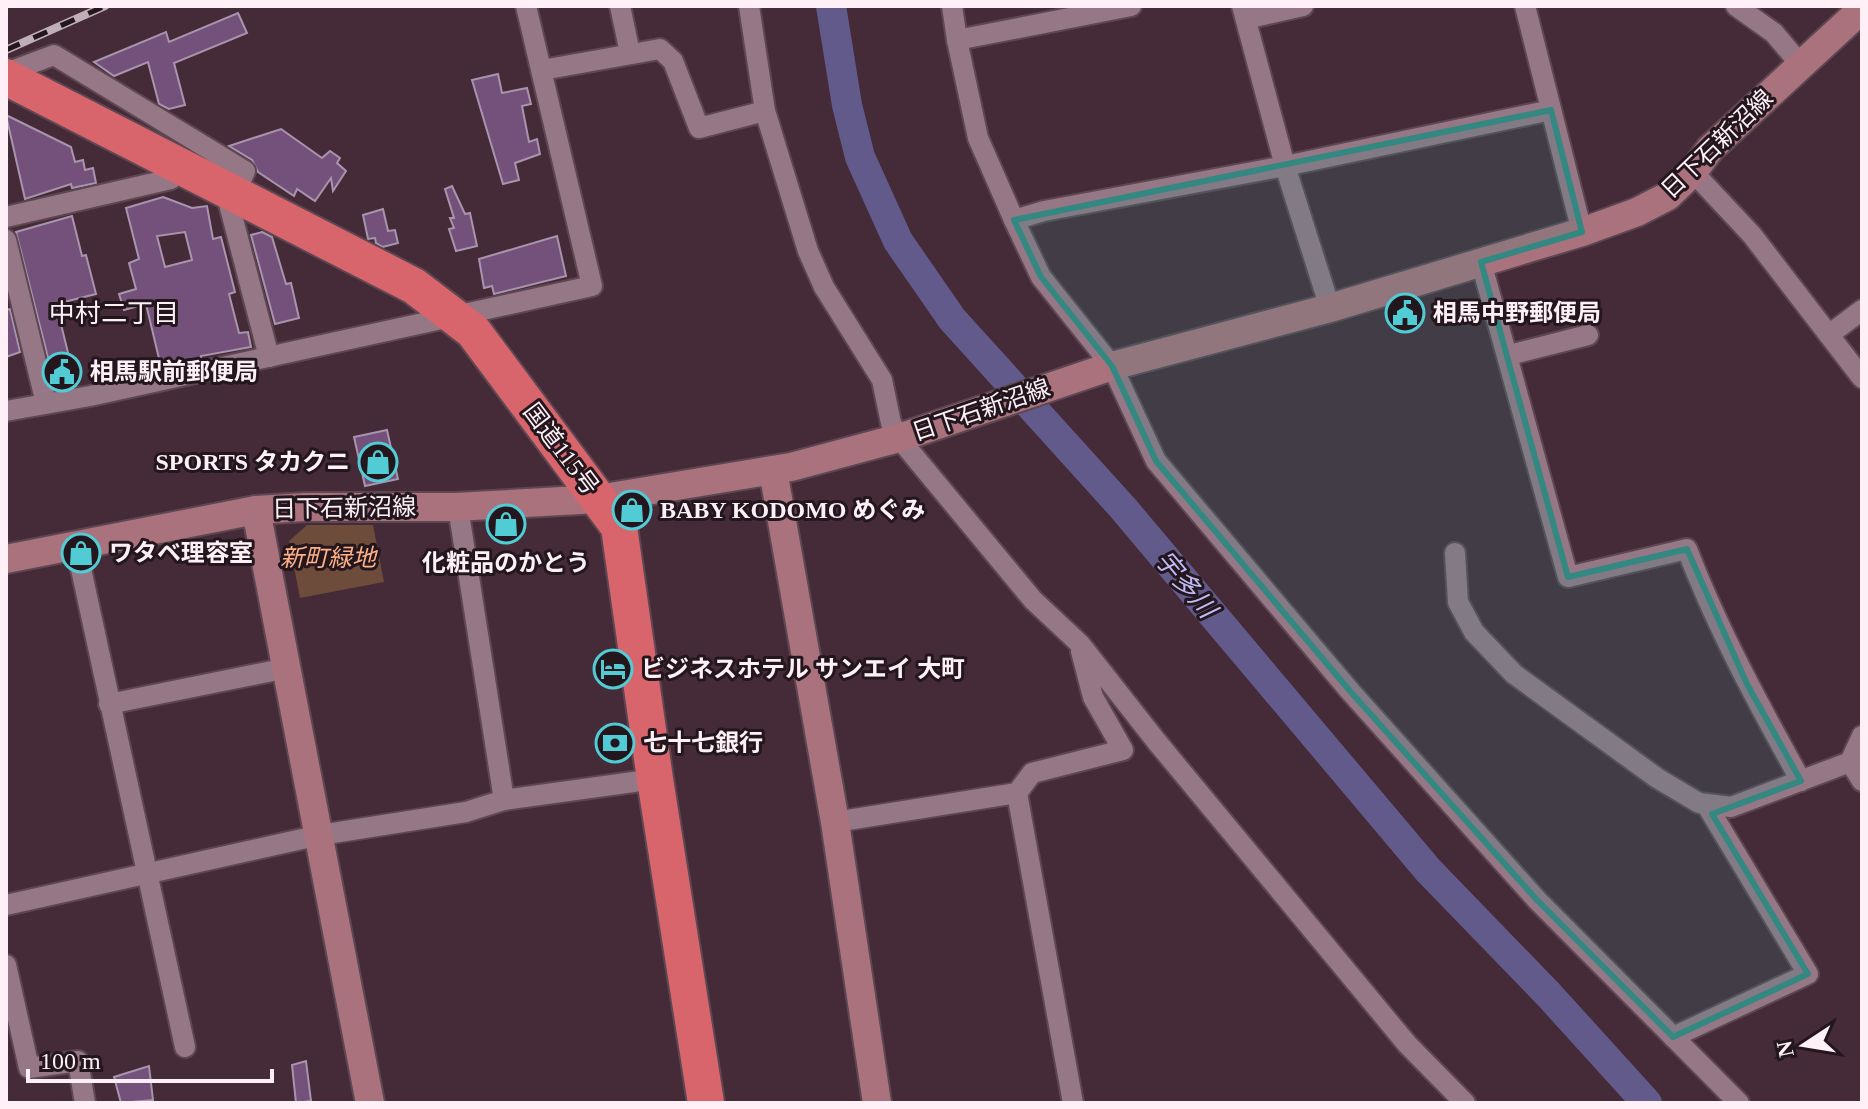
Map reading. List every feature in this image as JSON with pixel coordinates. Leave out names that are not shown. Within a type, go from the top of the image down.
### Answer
[{"type":"highway","name":"国道115号","points":[[11,78],[414,286],[473,331],[619,527],[706,1103]]},
{"type":"main road","name":"日下石新沼線","points":[[6,559],[256,510],[458,507],[598,499],[773,470],[903,436],[1101,370],[1330,308],[1582,232],[1637,212],[1668,196],[1693,172],[1710,149],[1862,9]]},
{"type":"main road","points":[[773,470],[835,822],[877,1103]]},
{"type":"main road","points":[[256,510],[370,1103]]},
{"type":"street","points":[[6,411],[90,396],[592,286],[526,6]]},
{"type":"street","points":[[620,6],[630,53]]},
{"type":"street","points":[[749,6],[765,111],[808,251],[824,287],[882,380],[891,423],[1033,600],[1080,644],[1363,992],[1407,1044],[1465,1103]]},
{"type":"street","points":[[952,6],[978,138],[1014,220],[1041,277],[1156,461],[1369,713],[1537,900],[1739,1103]]},
{"type":"street","points":[[957,40],[1131,6]]},
{"type":"street","points":[[1303,6],[1244,12],[1285,166],[1330,308]]},
{"type":"street","points":[[1525,6],[1582,232]]},
{"type":"street","points":[[1736,6],[1774,33],[1800,64]]},
{"type":"street","points":[[542,70],[660,49],[673,61],[699,128],[765,111]]},
{"type":"street","points":[[11,78],[54,55],[245,171],[229,204],[269,357]]},
{"type":"street","points":[[1014,220],[1044,211],[1285,166],[1551,110]]},
{"type":"street","points":[[1693,172],[1752,235],[1862,378]]},
{"type":"street","points":[[6,217],[171,179]]},
{"type":"street","points":[[6,240],[46,403]]},
{"type":"street","points":[[1481,262],[1568,577],[1687,549],[1706,598],[1747,684],[1801,781]]},
{"type":"street","points":[[1830,334],[1862,310]]},
{"type":"street","points":[[1509,355],[1588,335]]},
{"type":"street","points":[[458,507],[504,800]]},
{"type":"street","points":[[76,546],[185,1047]]},
{"type":"street","points":[[1455,553],[1458,602],[1474,632],[1514,674],[1657,778],[1699,803],[1731,807],[1850,762],[1862,736]]},
{"type":"street","points":[[835,822],[1017,793],[1032,773],[1123,750],[1093,697],[1080,644]]},
{"type":"street","points":[[109,704],[287,668]]},
{"type":"street","points":[[1850,762],[1862,781]]},
{"type":"street","points":[[6,905],[320,835],[466,812],[504,800],[655,779]]},
{"type":"street","points":[[1017,793],[1073,1103]]},
{"type":"street","points":[[1673,1037],[1808,974],[1706,804]]},
{"type":"street","points":[[6,965],[29,1068],[78,1061],[85,1103]]},
{"type":"highlighted area","points":[[1551,110],[1582,232],[1481,262],[1568,577],[1687,549],[1747,684],[1801,781],[1712,814],[1808,974],[1673,1037],[1537,900],[1349,690],[1156,461],[1112,366],[1041,277],[1014,220]]},
{"type":"green space","name":"新町緑地","points":[[307,525],[373,525],[384,582],[300,598],[289,541]]},
{"type":"building","points":[[238,13],[247,33],[174,63],[185,105],[169,109],[159,104],[148,62],[114,76],[94,62],[166,32],[169,42]]},
{"type":"building","points":[[498,74],[502,93],[527,88],[531,104],[522,106],[529,142],[537,139],[540,154],[515,163],[519,180],[503,184],[472,80]]},
{"type":"building","points":[[6,115],[71,147],[75,162],[83,160],[85,170],[93,168],[96,183],[72,188],[71,184],[25,199]]},
{"type":"building","points":[[281,129],[322,158],[330,151],[340,158],[337,163],[346,171],[333,191],[331,178],[315,201],[297,189],[294,196],[258,172],[252,160],[229,146]]},
{"type":"building","points":[[452,186],[465,214],[470,213],[477,246],[456,251],[449,229],[454,228],[450,218],[454,218],[445,189]]},
{"type":"building","points":[[163,197],[192,208],[207,206],[213,239],[221,237],[235,292],[229,294],[239,333],[248,332],[251,347],[161,367],[146,304],[124,310],[119,294],[136,289],[129,263],[139,259],[126,208]],"holes":[[[185,232],[192,260],[165,267],[157,236]]]},
{"type":"building","points":[[383,209],[388,231],[395,230],[398,243],[383,247],[376,243],[375,238],[368,239],[363,215]]},
{"type":"building","points":[[72,216],[96,294],[56,304],[76,385],[56,389],[16,232]]},
{"type":"building","points":[[262,232],[272,237],[286,284],[291,283],[299,318],[275,324],[251,235]]},
{"type":"building","points":[[557,236],[566,276],[494,294],[492,286],[484,288],[479,259]]},
{"type":"building","points":[[10,309],[20,352],[6,357],[6,310]]},
{"type":"building","points":[[387,430],[398,479],[365,486],[354,437]]},
{"type":"building","points":[[306,1061],[311,1101],[296,1103],[292,1065]]},
{"type":"building","points":[[149,1066],[153,1100],[121,1103],[114,1077]]},
{"type":"waterway","name":"宇多川","points":[[831,6],[847,105],[860,157],[898,241],[952,319],[1123,508],[1428,870],[1549,995],[1647,1103]]},
{"type":"railway","points":[[6,50],[105,6]]},
{"type":"place","name":"相馬中野郵便局","points":[[1405,313]]},
{"type":"place","name":"相馬駅前郵便局","points":[[62,372]]},
{"type":"place","name":"SPORTS タカクニ","points":[[378,462]]},
{"type":"place","name":"BABY KODOMO めぐみ","points":[[632,510]]},
{"type":"place","name":"化粧品のかとう","points":[[506,524]]},
{"type":"place","name":"ワタベ理容室","points":[[81,553]]},
{"type":"place","name":"ビジネスホテル サンエイ 大町","points":[[613,669]]},
{"type":"place","name":"七十七銀行","points":[[615,743]]},
{"type":"district","name":"中村二丁目","points":[[114,313]]}]
